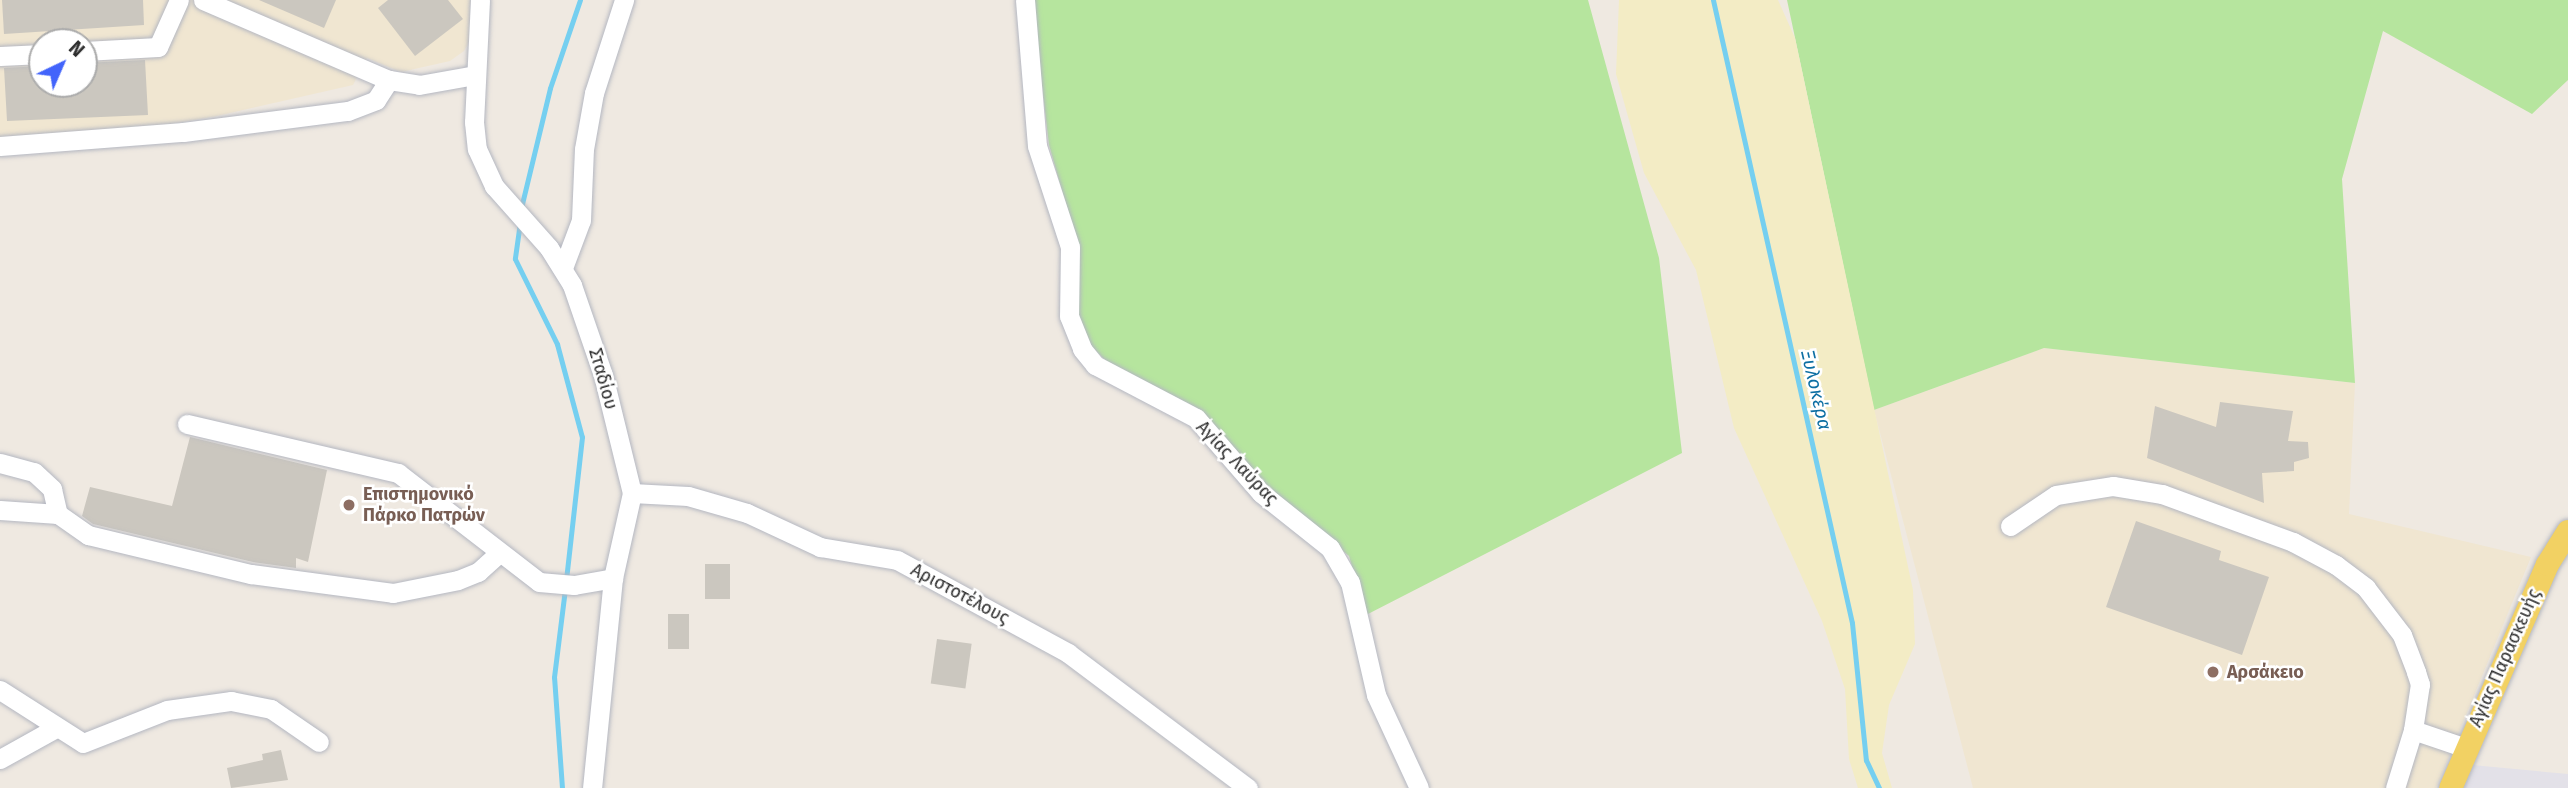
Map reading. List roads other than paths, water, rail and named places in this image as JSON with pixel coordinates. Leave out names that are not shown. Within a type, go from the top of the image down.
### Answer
[{"type":"main road","name":"Αγίας Παρασκευής","points":[[2449,788],[2547,564],[2568,531]]},
{"type":"street","points":[[98,50],[158,47],[179,0]]},
{"type":"street","points":[[202,0],[389,80],[419,85],[475,75]]},
{"type":"street","name":"Σταδίου","points":[[480,0],[475,75],[477,149],[489,179],[549,248],[563,268],[579,302],[603,374],[632,493],[613,578],[592,788]]},
{"type":"street","points":[[563,268],[581,220],[584,149],[594,93],[624,0]]},
{"type":"street","name":"Αγίας Λαύρας","points":[[1025,0],[1037,146],[1070,247],[1069,316],[1082,349],[1095,365],[1196,418],[1261,493],[1336,556],[1350,582],[1376,695],[1419,788]]},
{"type":"street","points":[[0,56],[28,55]]},
{"type":"street","points":[[0,146],[183,132],[348,111],[376,100],[389,80]]},
{"type":"street","points":[[187,424],[398,473],[539,582],[566,585],[613,578]]},
{"type":"street","points":[[0,463],[34,472],[52,489],[58,514]]},
{"type":"street","points":[[2010,526],[2056,495],[2113,486],[2162,494],[2294,542],[2366,588],[2402,635],[2420,684],[2413,730],[2395,788]]},
{"type":"street","name":"Αριστοτέλους","points":[[632,493],[688,496],[747,513],[820,547],[897,560],[1068,653],[1248,788]]},
{"type":"street","points":[[0,510],[58,514],[88,535],[251,574],[393,593],[458,580],[478,572],[499,552]]},
{"type":"street","points":[[0,690],[77,742],[89,743],[167,710],[244,701],[271,709],[319,742]]},
{"type":"street","points":[[0,759],[54,729]]},
{"type":"street","points":[[2413,730],[2466,748]]},
{"type":"waterway","points":[[521,208],[550,88],[580,0]]},
{"type":"waterway","name":"Ξυλοκέρα","points":[[1713,0],[1852,623],[1866,760],[1879,788]]},
{"type":"waterway","points":[[520,222],[515,259],[557,344],[582,437],[566,579]]},
{"type":"waterway","points":[[562,788],[554,677],[565,589]]},
{"type":"place","name":"Επιστημονικό Πάρκο Πατρών","points":[[349,505]]},
{"type":"place","name":"Αρσάκειο","points":[[2213,672]]}]
